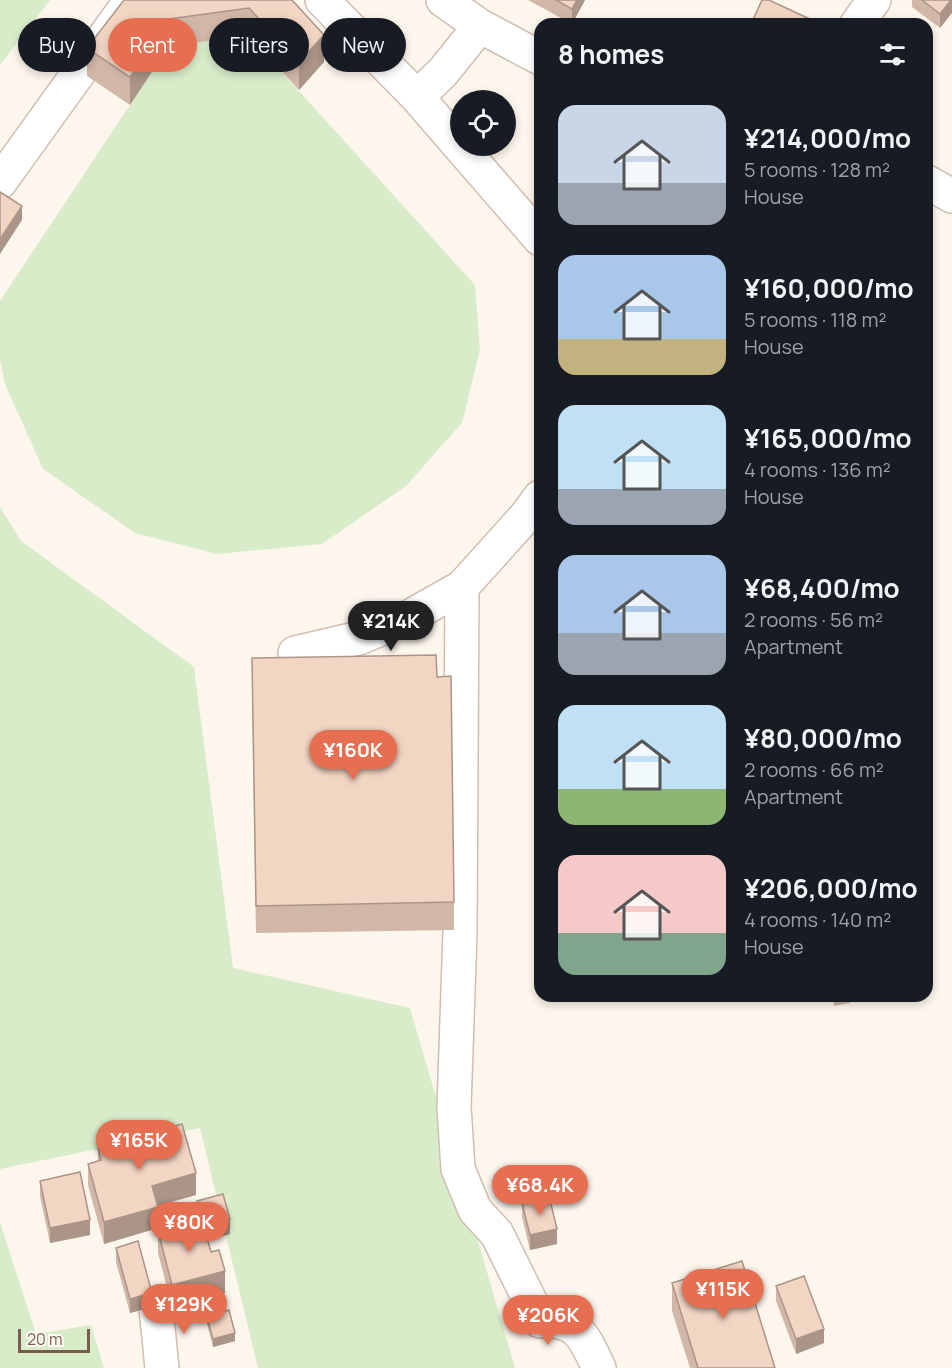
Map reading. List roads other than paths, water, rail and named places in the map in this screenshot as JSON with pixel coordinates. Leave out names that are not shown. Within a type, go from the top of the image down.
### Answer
[{"type":"street","points":[[0,182],[131,0]]},
{"type":"street","points":[[322,0],[417,97],[534,233]]},
{"type":"street","points":[[443,0],[480,26],[534,55]]},
{"type":"street","points":[[860,18],[874,0]]},
{"type":"street","points":[[417,97],[443,72],[480,26]]},
{"type":"street","points":[[933,185],[952,196]]},
{"type":"street","points":[[295,653],[359,638],[410,617],[462,587],[534,505]]},
{"type":"street","points":[[462,587],[460,932],[454,1107],[458,1169],[475,1210],[497,1234],[540,1322],[554,1321],[571,1325],[583,1334],[599,1368]]},
{"type":"street","points":[[156,1308],[162,1368]]}]
